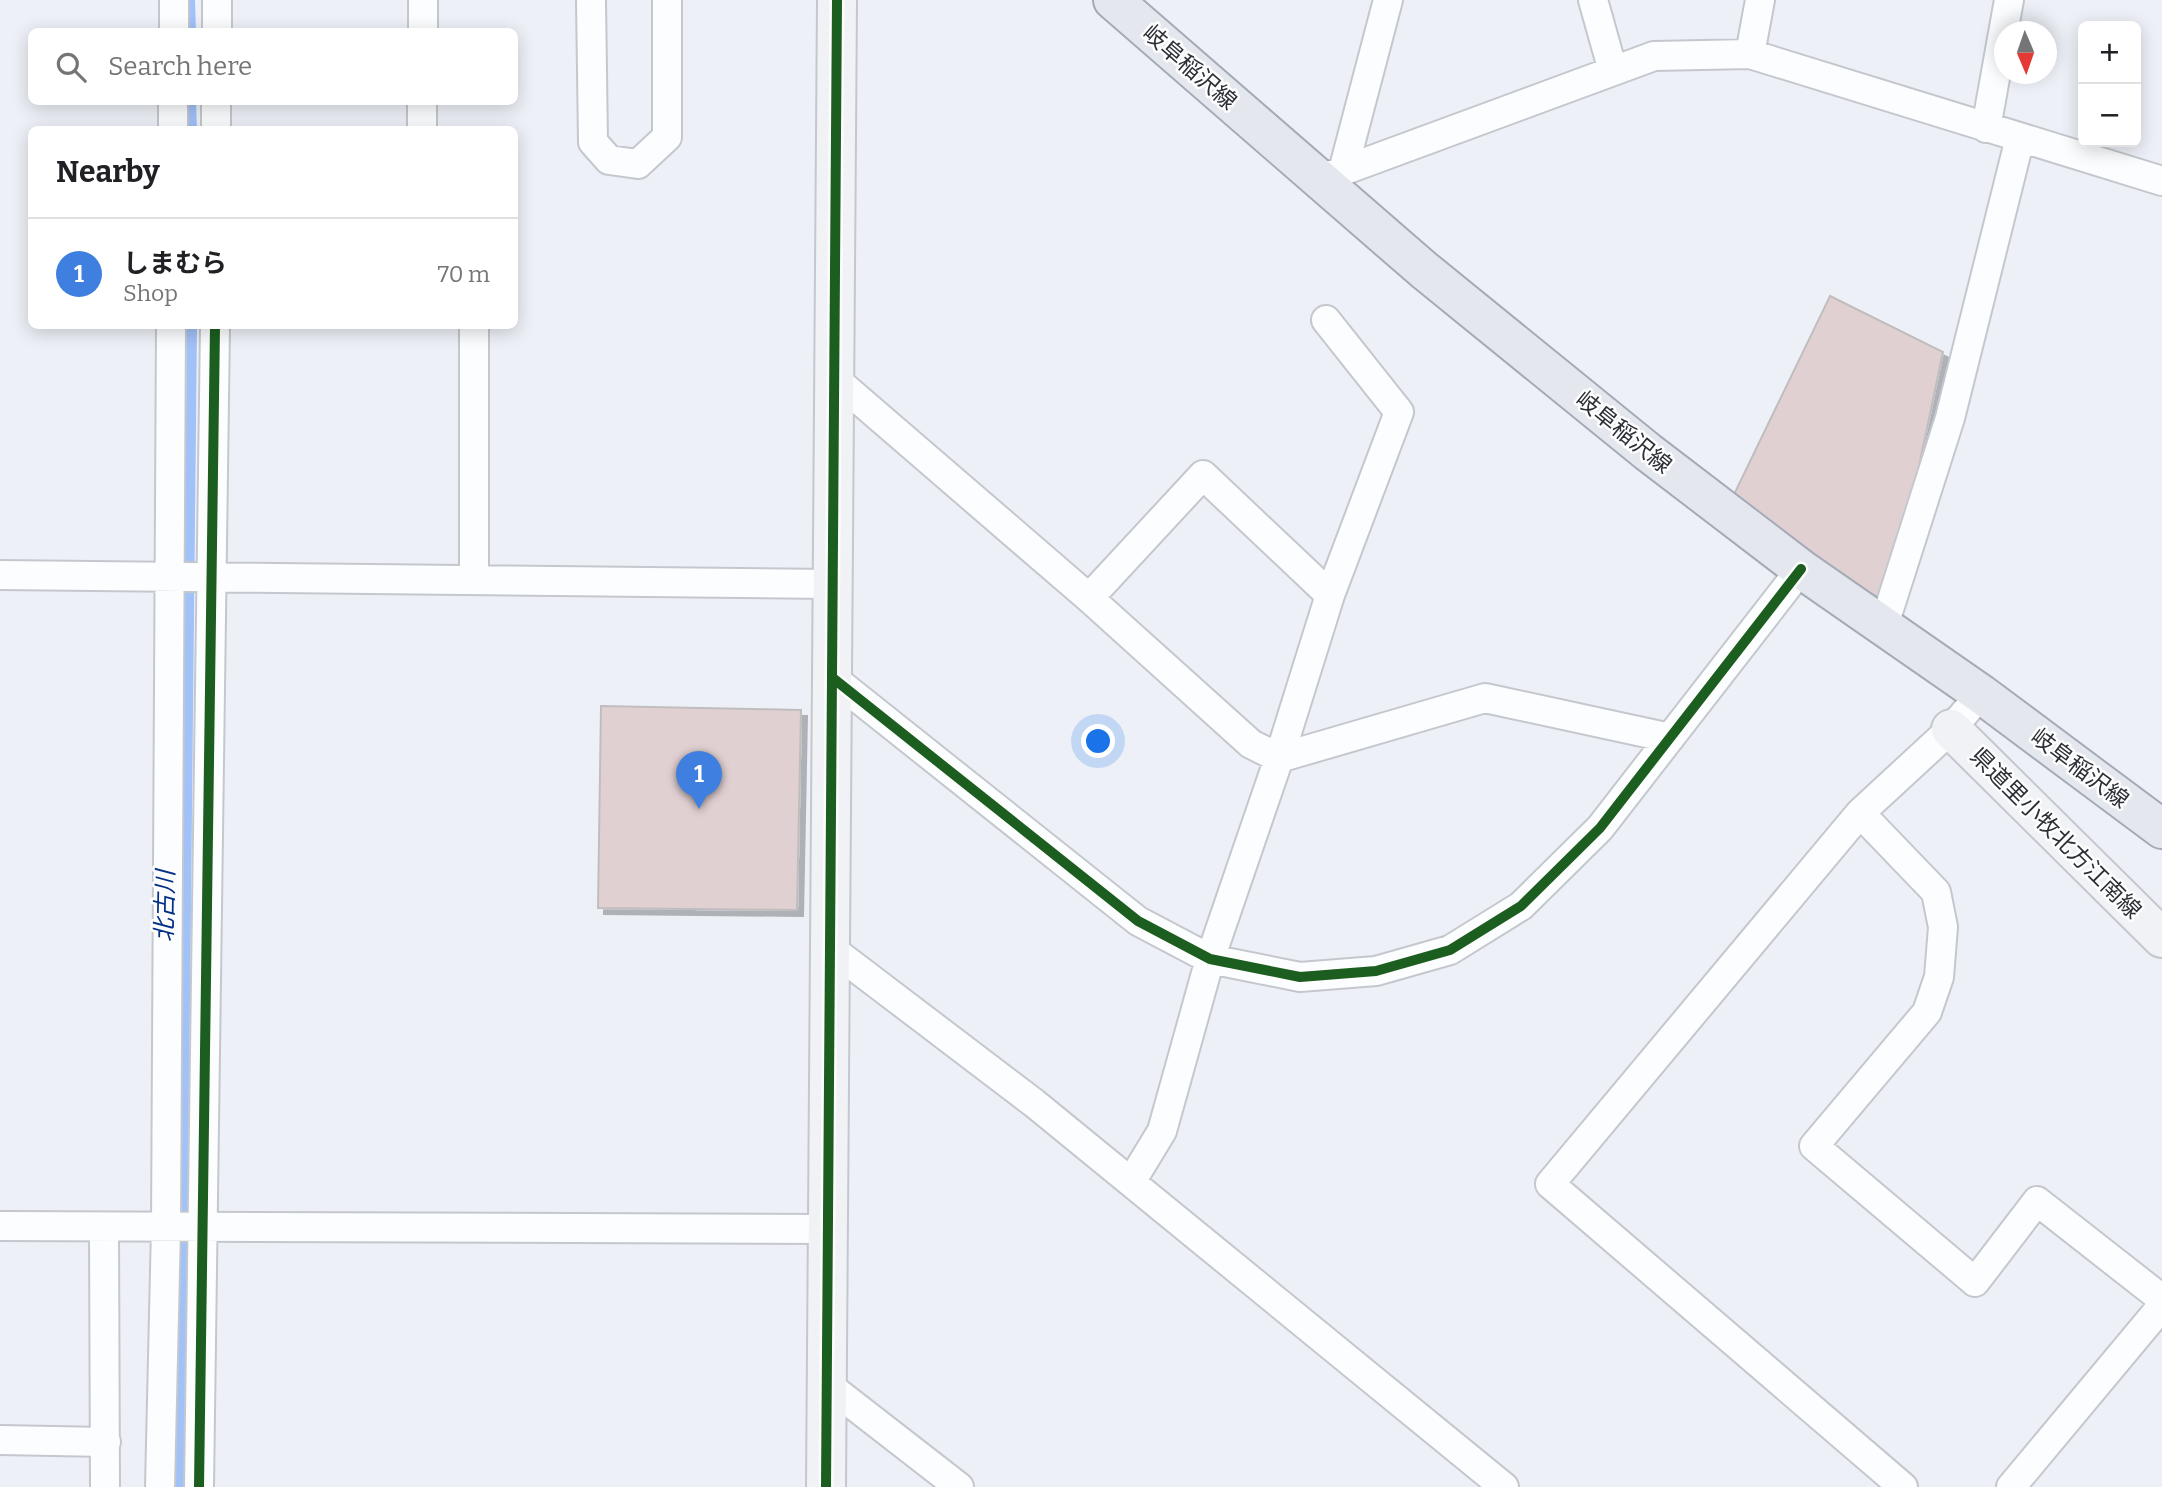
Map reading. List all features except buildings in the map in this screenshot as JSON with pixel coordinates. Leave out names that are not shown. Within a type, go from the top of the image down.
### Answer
[{"type":"main road","name":"岐阜稲沢線","points":[[1113,0],[1331,175],[1648,452],[1801,569],[1981,694],[2162,830]]},
{"type":"street","points":[[174,0],[174,28]]},
{"type":"street","points":[[217,0],[217,28]]},
{"type":"street","points":[[423,0],[423,28]]},
{"type":"street","points":[[590,0],[593,142],[609,160],[638,164],[667,137],[667,0]]},
{"type":"street","points":[[826,1487],[829,1386],[827,1229],[834,679],[837,0]]},
{"type":"street","points":[[1331,175],[1388,0]]},
{"type":"street","points":[[1593,0],[1613,71]]},
{"type":"street","points":[[1750,54],[1760,0]]},
{"type":"street","points":[[1986,128],[2009,0]]},
{"type":"street","points":[[1331,175],[1654,56],[1750,54],[2162,181]]},
{"type":"street","points":[[173,105],[173,126]]},
{"type":"street","points":[[216,105],[216,126]]},
{"type":"street","points":[[422,105],[422,126]]},
{"type":"street","points":[[1883,628],[1950,418],[2020,138]]},
{"type":"street","points":[[1131,1182],[1162,1131],[1210,959],[1279,758],[1330,596],[1399,412],[1326,320]]},
{"type":"street","points":[[160,1487],[167,1228],[173,577],[171,329]]},
{"type":"street","points":[[200,1487],[200,1228],[215,329]]},
{"type":"street","points":[[474,329],[474,580]]},
{"type":"street","points":[[835,379],[1089,598],[1251,744],[1279,758],[1485,698],[1670,738]]},
{"type":"street","points":[[1089,598],[1203,475],[1330,596]]},
{"type":"street","points":[[834,679],[1138,921],[1210,959],[1300,977],[1376,971],[1450,950],[1521,906],[1600,828],[1801,569]]},
{"type":"street","points":[[0,575],[833,584]]},
{"type":"street","points":[[1903,1487],[1550,1185],[1860,813],[1951,729],[1981,694]]},
{"type":"street","name":"県道里小牧北方江南線","points":[[1951,729],[2162,938]]},
{"type":"street","points":[[1860,813],[1936,892],[1943,926],[1938,977],[1927,1012],[1814,1146],[1975,1282],[2037,1201],[2162,1299]]},
{"type":"street","points":[[830,948],[1034,1103],[1504,1487]]},
{"type":"street","points":[[0,1226],[827,1229]]},
{"type":"street","points":[[104,1228],[105,1487]]},
{"type":"street","points":[[2011,1487],[2162,1306]]},
{"type":"street","points":[[829,1386],[959,1487]]},
{"type":"street","points":[[0,1440],[106,1442]]},
{"type":"waterway","name":"北古川","points":[[190,0],[191,28]]},
{"type":"waterway","name":"北古川","points":[[191,105],[192,126]]},
{"type":"waterway","name":"北古川","points":[[180,1487],[192,329]]},
{"type":"cycle path","points":[[826,1487],[837,0]]},
{"type":"cycle path","points":[[199,1487],[215,329]]},
{"type":"cycle path","points":[[834,679],[1138,921],[1210,959],[1300,977],[1376,971],[1450,950],[1521,906],[1600,828],[1801,569]]},
{"type":"place","name":"しまむら","points":[[699,809]]}]
